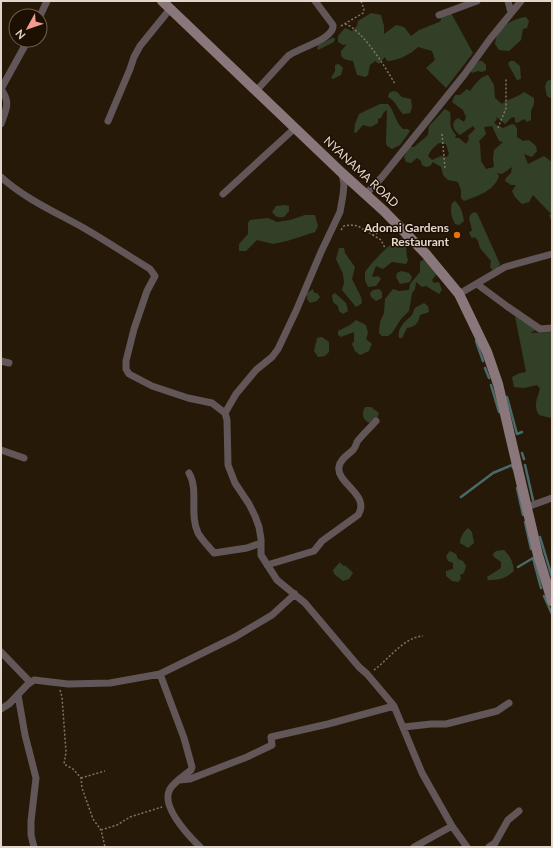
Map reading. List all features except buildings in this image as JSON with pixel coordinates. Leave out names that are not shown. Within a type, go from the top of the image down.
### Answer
[{"type":"street","name":"NYANAMA ROAD","points":[[162,1],[295,128],[384,210],[426,254],[459,294],[487,352],[498,384],[538,555],[552,601]]},
{"type":"street","points":[[256,91],[294,51],[332,33],[334,29],[333,25],[315,1]]},
{"type":"street","points":[[439,15],[477,1]]},
{"type":"street","points":[[508,1],[511,13]]},
{"type":"street","points":[[366,194],[382,177],[464,75],[490,39],[521,1]]},
{"type":"street","points":[[108,121],[134,57],[140,46],[170,9]]},
{"type":"street","points":[[1,124],[8,102],[1,89],[24,48]]},
{"type":"street","points":[[223,194],[295,128]]},
{"type":"street","points":[[342,172],[344,184],[340,212],[278,349],[272,357],[256,370],[236,394],[225,413],[228,464],[235,483],[255,516],[259,527],[261,555],[267,565],[277,580],[295,594],[326,627],[394,706],[422,773],[452,826],[467,847]]},
{"type":"street","points":[[1,177],[9,184],[38,202],[150,269],[155,276],[147,291],[134,329],[126,361],[126,368],[129,374],[152,386],[212,404],[225,413]]},
{"type":"street","points":[[459,294],[505,267],[552,254]]},
{"type":"street","points":[[477,284],[508,308],[540,329],[552,328]]},
{"type":"street","points":[[1,361],[9,364]]},
{"type":"street","points":[[267,565],[314,551],[322,541],[358,515],[362,505],[352,488],[339,471],[339,465],[376,421]]},
{"type":"street","points":[[1,450],[24,458]]},
{"type":"street","points":[[189,473],[192,479],[194,515],[198,532],[214,553],[247,548],[261,543]]},
{"type":"street","points":[[527,507],[552,498]]},
{"type":"street","points":[[1,709],[10,704],[30,682],[34,680],[75,684],[110,683],[160,674],[235,637],[272,615],[295,594]]},
{"type":"street","points":[[1,652],[30,682]]},
{"type":"street","points":[[160,674],[184,738],[192,767],[191,770],[169,790],[168,796],[170,806],[183,829],[200,847]]},
{"type":"street","points":[[18,695],[25,734],[36,778],[30,821],[34,847]]},
{"type":"street","points":[[404,727],[454,723],[497,711],[509,703]]},
{"type":"street","points":[[179,780],[190,779],[247,758],[272,745],[271,737],[328,724],[394,706]]},
{"type":"street","points":[[489,847],[495,843],[508,820],[518,811]]},
{"type":"street","points":[[414,847],[452,826]]},
{"type":"path","points":[[332,33],[363,13],[364,9],[361,1]]},
{"type":"path","points":[[345,24],[354,28],[363,38],[395,84]]},
{"type":"path","points":[[498,128],[506,108],[506,78]]},
{"type":"path","points":[[442,134],[445,169]]},
{"type":"path","points":[[328,238],[334,236],[344,226],[358,226],[381,240],[385,248]]},
{"type":"path","points":[[372,235],[381,232],[383,227]]},
{"type":"path","points":[[367,674],[382,664],[408,641],[424,636]]},
{"type":"path","points":[[58,683],[62,696],[66,752],[64,764],[73,769],[81,778],[82,788],[93,819],[101,830],[105,847]]},
{"type":"path","points":[[81,778],[105,770]]},
{"type":"path","points":[[101,830],[117,825],[130,817],[170,806]]},
{"type":"green space","points":[[371,13],[381,15],[384,26],[384,34],[396,25],[404,27],[411,36],[419,30],[439,22],[441,17],[451,13],[473,53],[446,88],[426,68],[435,60],[432,51],[418,47],[408,55],[391,61],[387,61],[385,57],[379,64],[375,61],[370,65],[368,75],[365,77],[357,75],[353,61],[346,60],[341,56],[341,51],[347,44],[343,45],[338,42],[338,36],[345,28],[352,31],[357,26],[358,21]]},
{"type":"green space","points":[[526,17],[529,21],[527,28],[523,29],[521,40],[509,51],[499,50],[495,44],[498,33],[501,29],[510,22]]},
{"type":"green space","points":[[335,38],[334,42],[318,50],[318,45]]},
{"type":"green space","points":[[479,61],[482,61],[486,65],[486,70],[472,73],[470,70]]},
{"type":"green space","points":[[510,61],[514,61],[520,66],[521,79],[517,80],[508,64]]},
{"type":"green space","points":[[339,64],[343,68],[341,75],[333,79],[331,78],[335,71],[335,65]]},
{"type":"green space","points":[[488,75],[494,85],[495,98],[502,104],[524,92],[534,98],[534,104],[531,111],[531,120],[527,122],[524,119],[517,123],[515,122],[515,118],[512,117],[505,124],[495,116],[497,119],[494,123],[503,128],[512,124],[515,125],[517,129],[517,137],[523,141],[529,140],[536,146],[537,151],[532,157],[524,154],[528,164],[544,156],[552,162],[552,223],[549,215],[551,214],[533,195],[529,202],[522,204],[515,197],[512,191],[516,185],[511,185],[505,181],[511,173],[512,167],[502,174],[497,173],[499,176],[497,181],[485,192],[464,201],[461,198],[461,190],[458,182],[448,180],[443,175],[441,167],[433,162],[430,166],[426,167],[422,165],[421,161],[417,158],[411,163],[406,162],[404,157],[409,147],[414,147],[428,135],[429,126],[445,109],[450,112],[451,126],[456,135],[455,138],[459,138],[466,144],[469,139],[468,136],[475,129],[473,126],[460,135],[456,131],[453,126],[454,122],[458,118],[464,122],[466,117],[463,110],[452,102],[455,95],[460,95],[467,89],[470,91],[478,81]],"holes":[[[492,126],[499,141],[503,142],[494,150],[494,167],[486,169],[481,161],[479,141],[486,134],[484,127]],[[439,143],[446,144],[449,154],[447,157],[441,156],[432,160],[428,156],[432,149]]]},
{"type":"green space","points":[[552,79],[552,99],[547,96],[545,87],[547,81]]},
{"type":"green space","points":[[393,91],[397,92],[402,97],[411,99],[412,107],[410,113],[403,114],[393,100],[388,97],[389,93]]},
{"type":"green space","points":[[380,104],[388,104],[400,126],[403,129],[408,129],[410,131],[400,145],[392,149],[387,146],[386,142],[387,110],[381,118],[378,119],[378,123],[371,127],[363,125],[356,133],[354,132],[359,114]]},
{"type":"green space","points":[[455,201],[464,218],[464,221],[459,225],[455,224],[451,214],[452,203]]},
{"type":"green space","points":[[276,206],[289,206],[289,211],[284,217],[277,217],[272,212]]},
{"type":"green space","points":[[474,212],[477,213],[500,264],[497,269],[492,270],[490,267],[491,261],[480,248],[475,237],[472,238],[469,233],[472,230],[469,218]]},
{"type":"green space","points":[[305,215],[315,215],[318,226],[315,232],[273,244],[257,240],[246,251],[239,251],[239,244],[248,234],[248,223],[250,220],[268,218],[277,222],[290,220]]},
{"type":"green space","points":[[406,236],[406,252],[408,260],[406,264],[392,262],[383,269],[376,266],[372,276],[378,276],[381,279],[376,286],[368,287],[365,280],[365,272],[390,246]]},
{"type":"green space","points":[[339,248],[344,248],[345,253],[355,267],[352,279],[361,297],[362,303],[356,307],[342,290],[344,283],[343,274],[336,259]]},
{"type":"green space","points":[[424,259],[435,272],[436,275],[432,280],[434,283],[439,282],[442,290],[439,294],[426,286],[422,287],[416,282],[415,289],[412,293],[409,311],[401,319],[392,333],[388,336],[382,336],[379,333],[380,322],[384,313],[385,299],[393,289],[399,291],[409,290],[410,284],[420,272],[420,262]]},
{"type":"green space","points":[[401,271],[409,273],[412,277],[410,282],[400,284],[396,277],[397,273]]},
{"type":"green space","points":[[313,289],[314,293],[317,293],[320,297],[317,301],[310,303],[307,299],[307,293]]},
{"type":"green space","points":[[379,289],[382,292],[382,298],[376,301],[371,297],[370,293],[373,290]]},
{"type":"green space","points":[[335,293],[346,303],[348,311],[343,314],[339,311],[338,306],[333,302],[332,295]]},
{"type":"green space","points":[[424,303],[428,306],[429,312],[420,315],[416,324],[407,328],[402,338],[399,338],[399,332],[405,321],[412,315],[415,308]]},
{"type":"green space","points":[[515,316],[536,330],[530,333],[552,332],[552,418],[539,415],[537,412],[536,402],[540,389],[537,385],[524,388],[514,387],[512,377],[526,372]]},
{"type":"green space","points":[[356,320],[366,325],[368,333],[366,339],[372,344],[369,351],[360,355],[355,351],[352,344],[354,341],[354,332],[341,337],[338,335],[338,331]]},
{"type":"green space","points":[[322,337],[329,342],[329,352],[325,356],[318,357],[314,351],[317,338]]},
{"type":"green space","points":[[365,407],[371,407],[379,413],[377,419],[370,423],[363,417]]},
{"type":"green space","points":[[468,528],[472,532],[474,543],[468,548],[460,543],[462,535]]},
{"type":"green space","points":[[504,550],[511,560],[514,571],[508,576],[495,580],[488,580],[487,577],[501,568],[501,562],[494,557],[493,554],[496,551]]},
{"type":"green space","points":[[450,551],[456,554],[458,559],[463,561],[466,566],[464,573],[460,575],[461,579],[458,582],[452,581],[446,576],[446,571],[453,569],[453,563],[448,561],[446,556]]},
{"type":"green space","points":[[340,562],[353,573],[349,579],[343,581],[334,574],[333,570]]},
{"type":"waterway","points":[[476,341],[483,361]]},
{"type":"waterway","points":[[485,368],[489,378]]},
{"type":"waterway","points":[[491,385],[499,412]]},
{"type":"waterway","points":[[507,397],[517,434],[522,432]]},
{"type":"waterway","points":[[522,453],[524,459]]},
{"type":"waterway","points":[[461,497],[493,473],[512,465],[513,468]]},
{"type":"waterway","points":[[525,465],[533,500]]},
{"type":"waterway","points":[[517,488],[523,515]]},
{"type":"waterway","points":[[525,522],[531,549]]},
{"type":"waterway","points":[[540,537],[552,577]]},
{"type":"waterway","points":[[518,567],[533,558],[541,588]]},
{"type":"waterway","points":[[544,596],[552,614]]},
{"type":"place","name":"Adonai Gardens Restaurant","points":[[457,235]]}]
